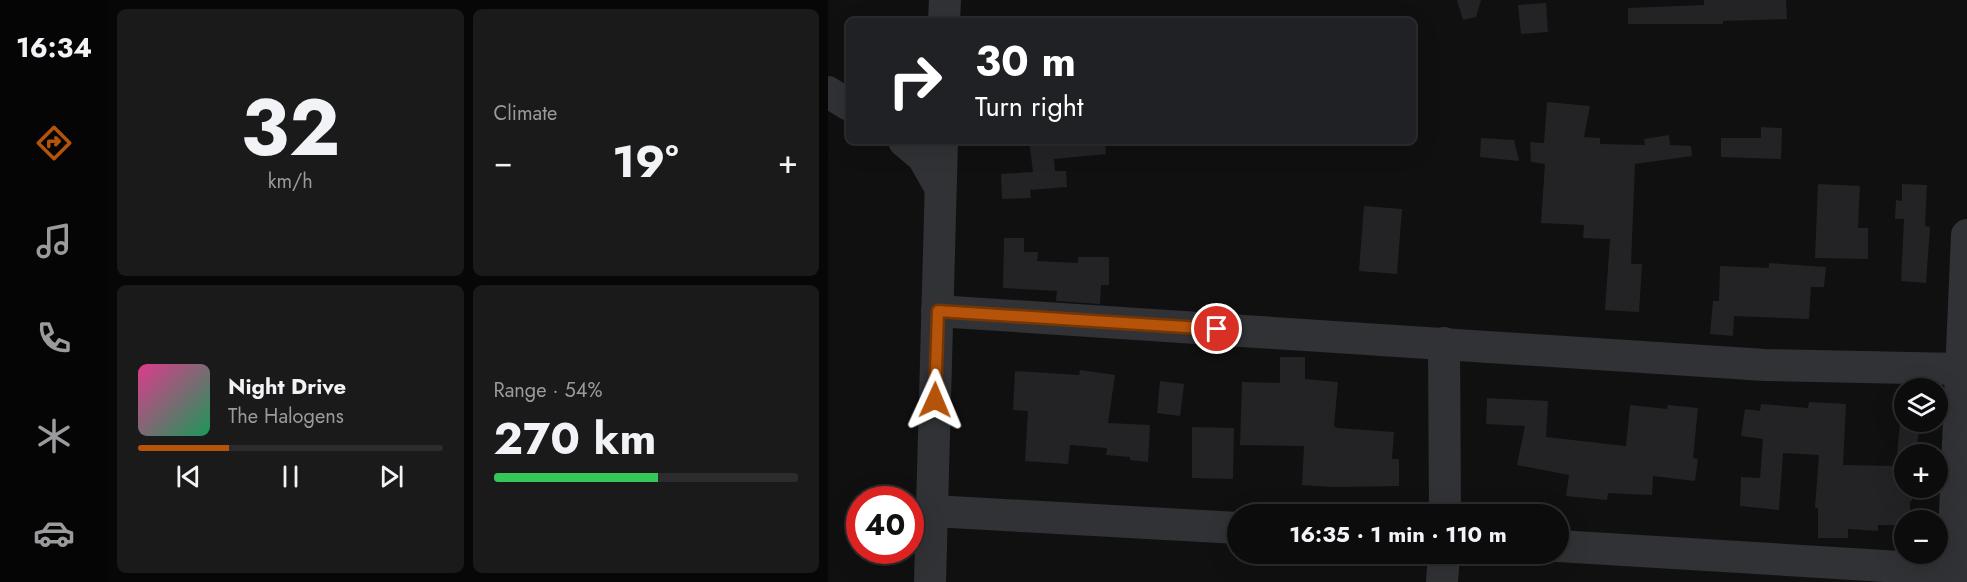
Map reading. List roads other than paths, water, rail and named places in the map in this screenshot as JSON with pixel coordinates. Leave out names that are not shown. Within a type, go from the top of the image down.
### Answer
[{"type":"street","points":[[944,18],[945,0]]},
{"type":"street","points":[[828,92],[846,103]]},
{"type":"street","points":[[908,144],[923,157],[940,187]]},
{"type":"street","points":[[930,582],[942,144]]},
{"type":"street","points":[[1569,547],[1957,574],[1960,369],[1967,235]]},
{"type":"street","points":[[938,311],[1765,365],[1960,369]]},
{"type":"street","points":[[1444,343],[1445,504]]},
{"type":"street","points":[[933,511],[1227,527]]},
{"type":"street","points":[[1442,582],[1443,564]]}]
